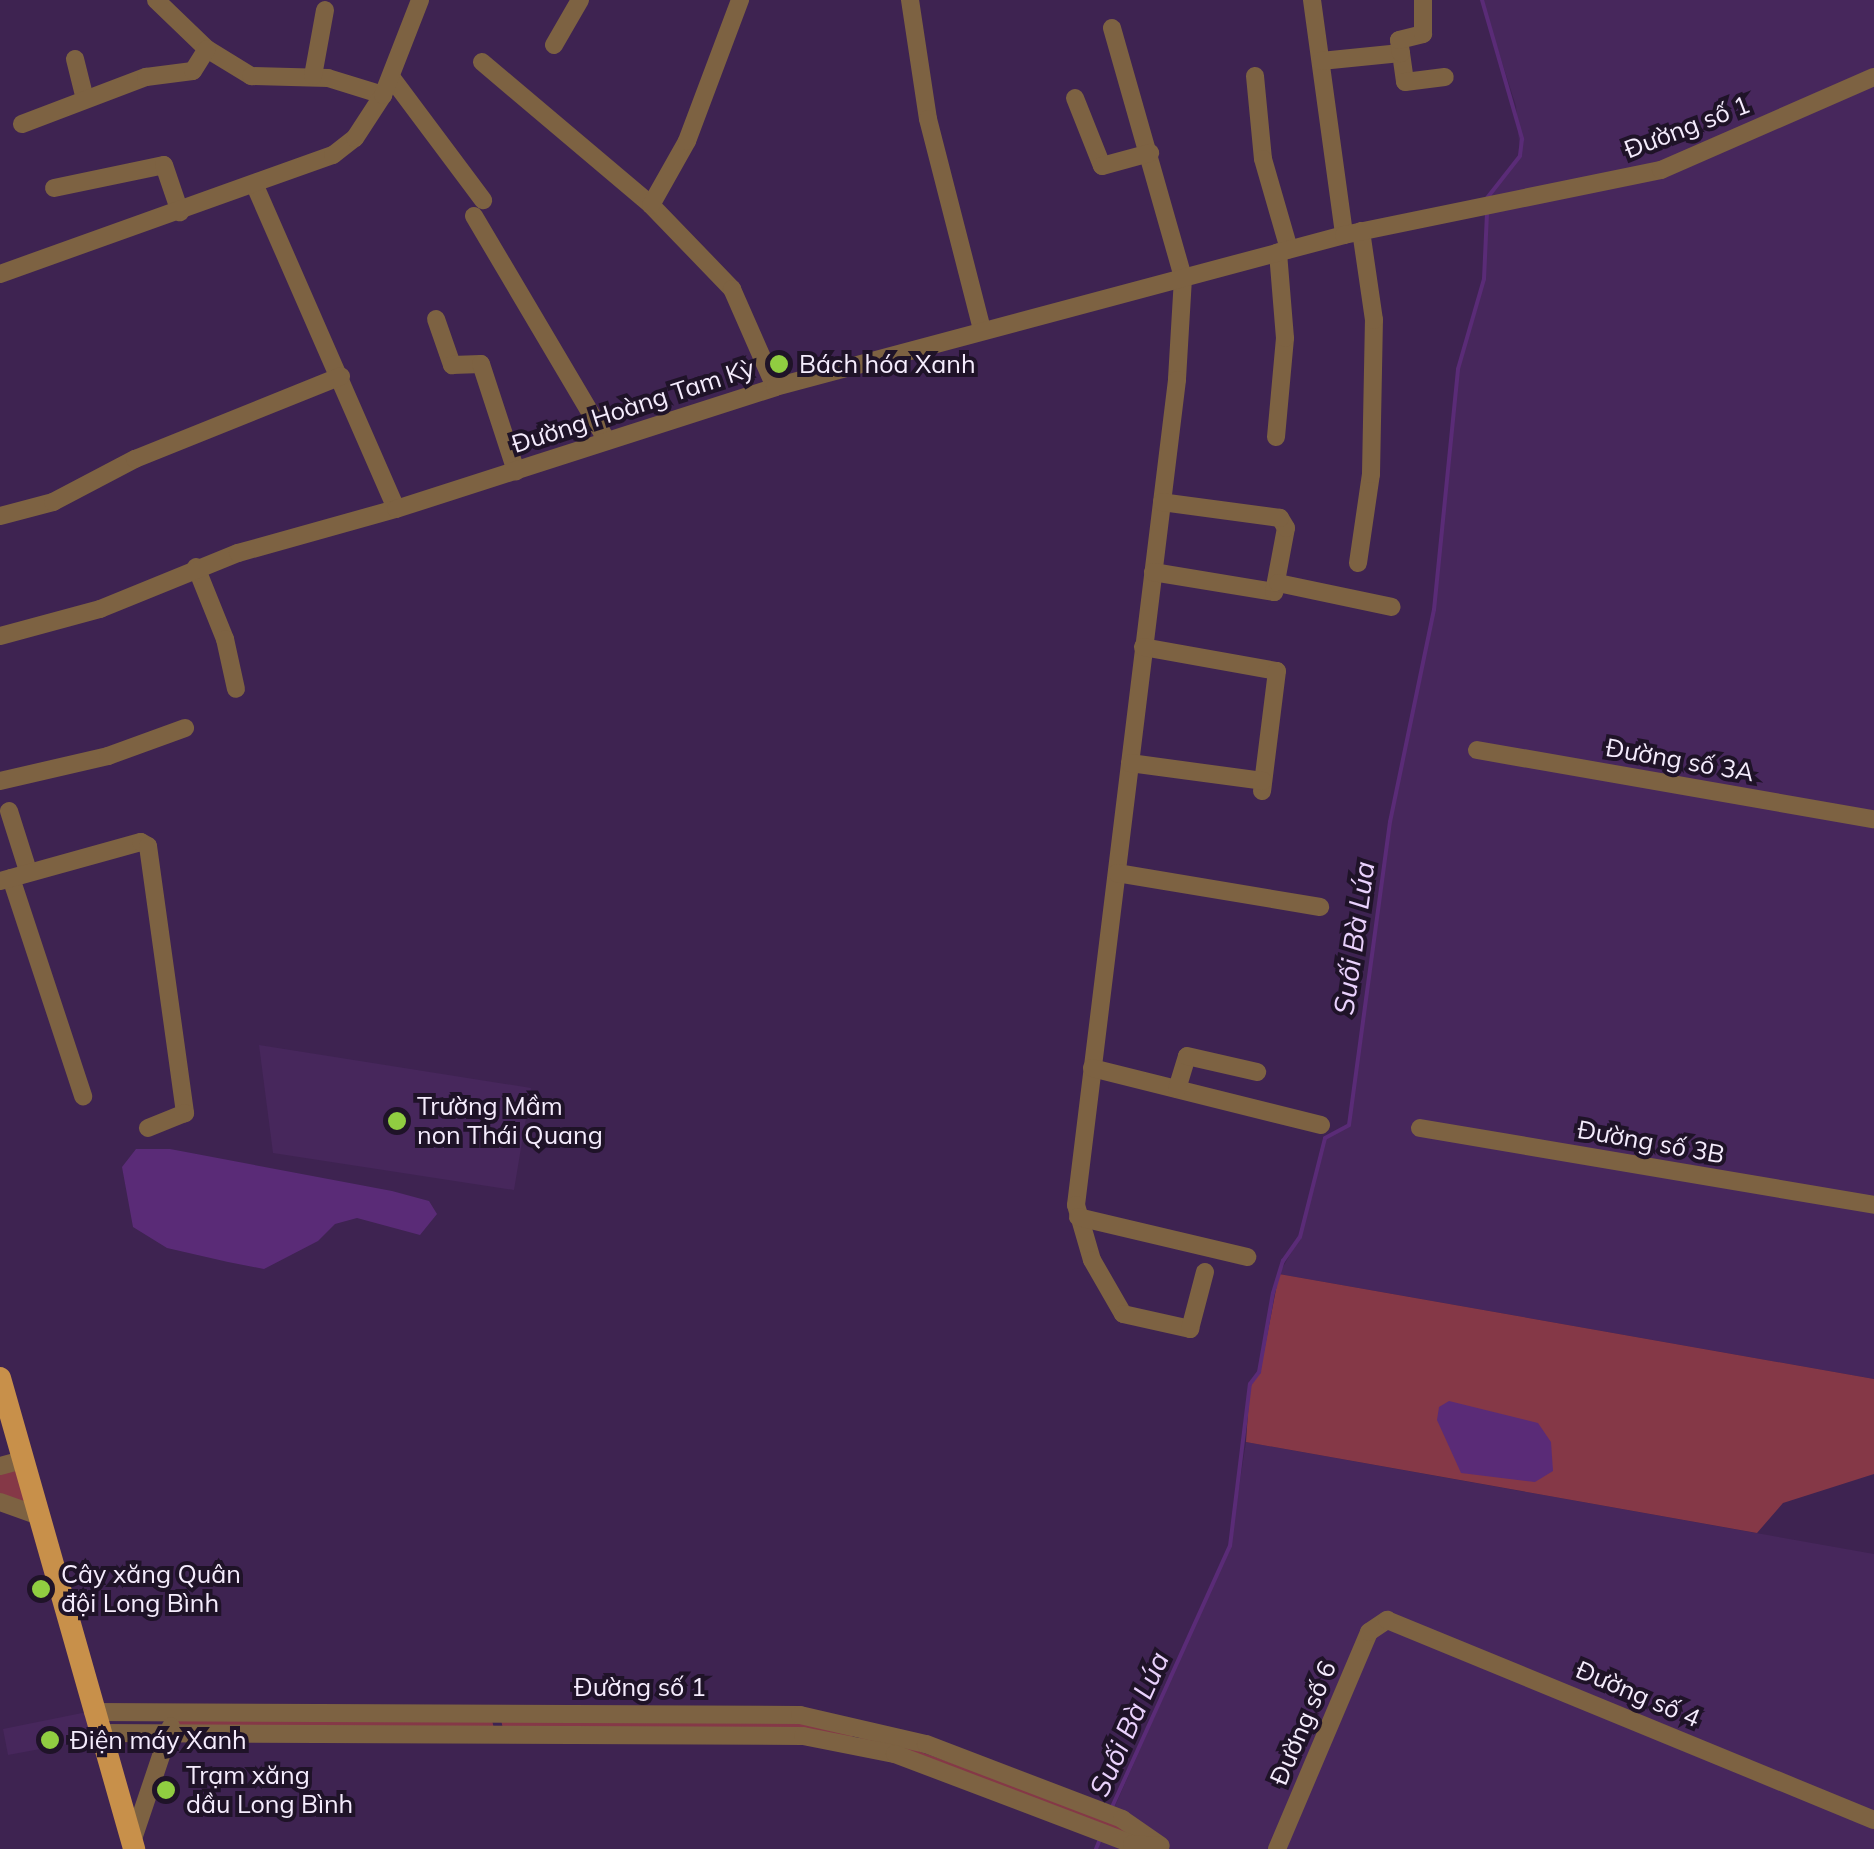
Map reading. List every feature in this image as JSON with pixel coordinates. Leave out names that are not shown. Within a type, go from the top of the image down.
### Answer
[{"type":"main road","points":[[2,1395],[10,1453],[38,1516],[133,1846]]},
{"type":"street","points":[[156,0],[207,48],[251,76],[313,76],[382,95]]},
{"type":"street","points":[[0,274],[256,188],[342,149],[382,95],[420,0]]},
{"type":"street","points":[[554,45],[580,0]]},
{"type":"street","points":[[651,205],[687,141],[740,0]]},
{"type":"street","points":[[910,0],[928,119],[982,329]]},
{"type":"street","points":[[1312,0],[1353,233],[1374,320],[1370,474],[1358,563]]},
{"type":"street","points":[[1423,0],[1424,34],[1399,40],[1405,82],[1445,77]]},
{"type":"street","points":[[313,76],[325,10]]},
{"type":"street","points":[[1112,28],[1183,278],[1162,502],[1092,1068],[1078,1216],[1092,1260],[1123,1314],[1190,1329],[1205,1272]]},
{"type":"street","points":[[22,124],[146,77],[193,71],[207,48]]},
{"type":"street","points":[[1321,62],[1401,53]]},
{"type":"street","points":[[75,59],[85,99]]},
{"type":"street","points":[[482,62],[651,205],[732,289],[774,387]]},
{"type":"street","points":[[1255,76],[1263,159],[1283,250],[1285,338],[1276,437]]},
{"type":"street","points":[[391,77],[478,208],[608,441]]},
{"type":"street","name":"Đường số 1","points":[[1465,212],[1661,170],[1874,77]]},
{"type":"street","points":[[1075,98],[1102,166],[1150,152]]},
{"type":"street","points":[[54,188],[158,164],[168,170],[180,212]]},
{"type":"street","points":[[256,188],[396,509]]},
{"type":"street","name":"Đường Hoàng Tam Kỳ","points":[[0,636],[100,609],[196,567],[396,509],[774,387],[1283,250],[1465,212]]},
{"type":"street","points":[[436,319],[452,365],[481,364],[516,471]]},
{"type":"street","points":[[0,516],[54,502],[135,459],[341,376]]},
{"type":"street","points":[[1153,572],[1273,592],[1278,583],[1285,520],[1162,502]]},
{"type":"street","points":[[196,567],[236,690]]},
{"type":"street","points":[[1278,583],[1392,606]]},
{"type":"street","points":[[1130,762],[1262,786],[1278,671],[1142,647]]},
{"type":"street","points":[[0,781],[108,756],[185,728]]},
{"type":"street","name":"Đường số 3A","points":[[1477,750],[1874,818]]},
{"type":"street","points":[[10,811],[13,877],[83,1096]]},
{"type":"street","points":[[13,877],[141,842],[148,846],[184,1114],[148,1128]]},
{"type":"street","points":[[1117,873],[1320,908]]},
{"type":"street","points":[[1178,1088],[1187,1056],[1257,1072]]},
{"type":"street","points":[[1092,1068],[1321,1125]]},
{"type":"street","name":"Đường số 3B","points":[[1420,1128],[1874,1206]]},
{"type":"street","points":[[1078,1216],[1247,1257]]},
{"type":"street","points":[[0,1502],[38,1516]]},
{"type":"street","name":"Đường số 4","points":[[1381,1620],[1874,1820]]},
{"type":"street","name":"Đường số 6","points":[[1276,1849],[1366,1637],[1381,1620]]},
{"type":"street","points":[[133,1846],[172,1732],[170,1710]]},
{"type":"street","name":"Đường số 1","points":[[96,1723],[170,1710],[770,1712],[1093,1807],[1122,1819],[1165,1848]]},
{"type":"street","points":[[494,1711],[500,1733]]},
{"type":"street","name":"Đường số 1","points":[[96,1723],[172,1732],[857,1735],[1116,1838],[1165,1848]]},
{"type":"shaded area","points":[[1482,0],[1874,0],[1874,1379],[1279,1274],[1300,1237],[1325,1138],[1349,1125],[1390,822],[1434,610],[1458,369],[1484,279],[1487,196],[1520,156],[1516,106]]},
{"type":"shaded area","name":"Trường Mầm non Thái Quang","points":[[259,1045],[531,1088],[514,1190],[273,1153]]},
{"type":"shaded area","points":[[136,1149],[170,1149],[392,1191],[429,1201],[437,1214],[420,1235],[357,1218],[335,1224],[318,1241],[264,1269],[228,1262],[167,1248],[133,1227],[122,1167]]},
{"type":"shaded area","points":[[1279,1274],[1874,1379],[1874,1474],[1783,1503],[1757,1533],[1246,1442],[1250,1384],[1260,1372]]},
{"type":"shaded area","points":[[1449,1401],[1538,1423],[1551,1442],[1553,1471],[1535,1482],[1461,1473],[1437,1420],[1439,1407]]},
{"type":"shaded area","points":[[1246,1442],[1874,1554],[1874,1849],[1096,1849],[1230,1546]]},
{"type":"shaded area","points":[[18,1468],[29,1506],[0,1495],[0,1473]]},
{"type":"shaded area","points":[[87,1712],[94,1739],[8,1755],[3,1729]]},
{"type":"shaded area","points":[[175,1714],[491,1715],[494,1729],[176,1728]]},
{"type":"shaded area","points":[[500,1715],[715,1715],[854,1729],[852,1740],[503,1729]]},
{"type":"shaded area","points":[[862,1731],[1121,1823],[1149,1841],[860,1741]]},
{"type":"waterway","name":"Suối Bà Lúa","points":[[1482,0],[1522,139],[1520,156],[1487,198]]},
{"type":"waterway","name":"Suối Bà Lúa","points":[[1112,1807],[1230,1546],[1250,1384],[1259,1372],[1273,1293],[1283,1261],[1300,1237],[1325,1138],[1349,1125],[1390,822],[1434,610],[1458,369],[1484,279],[1487,212]]},
{"type":"waterway","name":"Suối Bà Lúa","points":[[1096,1849],[1100,1839]]},
{"type":"place","name":"Bách hóa Xanh","points":[[779,364]]},
{"type":"place","name":"Trường Mầm non Thái Quang","points":[[397,1121]]},
{"type":"place","name":"Cây xăng Quân đội Long Bình","points":[[41,1589]]},
{"type":"place","name":"Điện máy Xanh","points":[[50,1740]]},
{"type":"place","name":"Trạm xăng dầu Long Bình","points":[[166,1790]]}]
